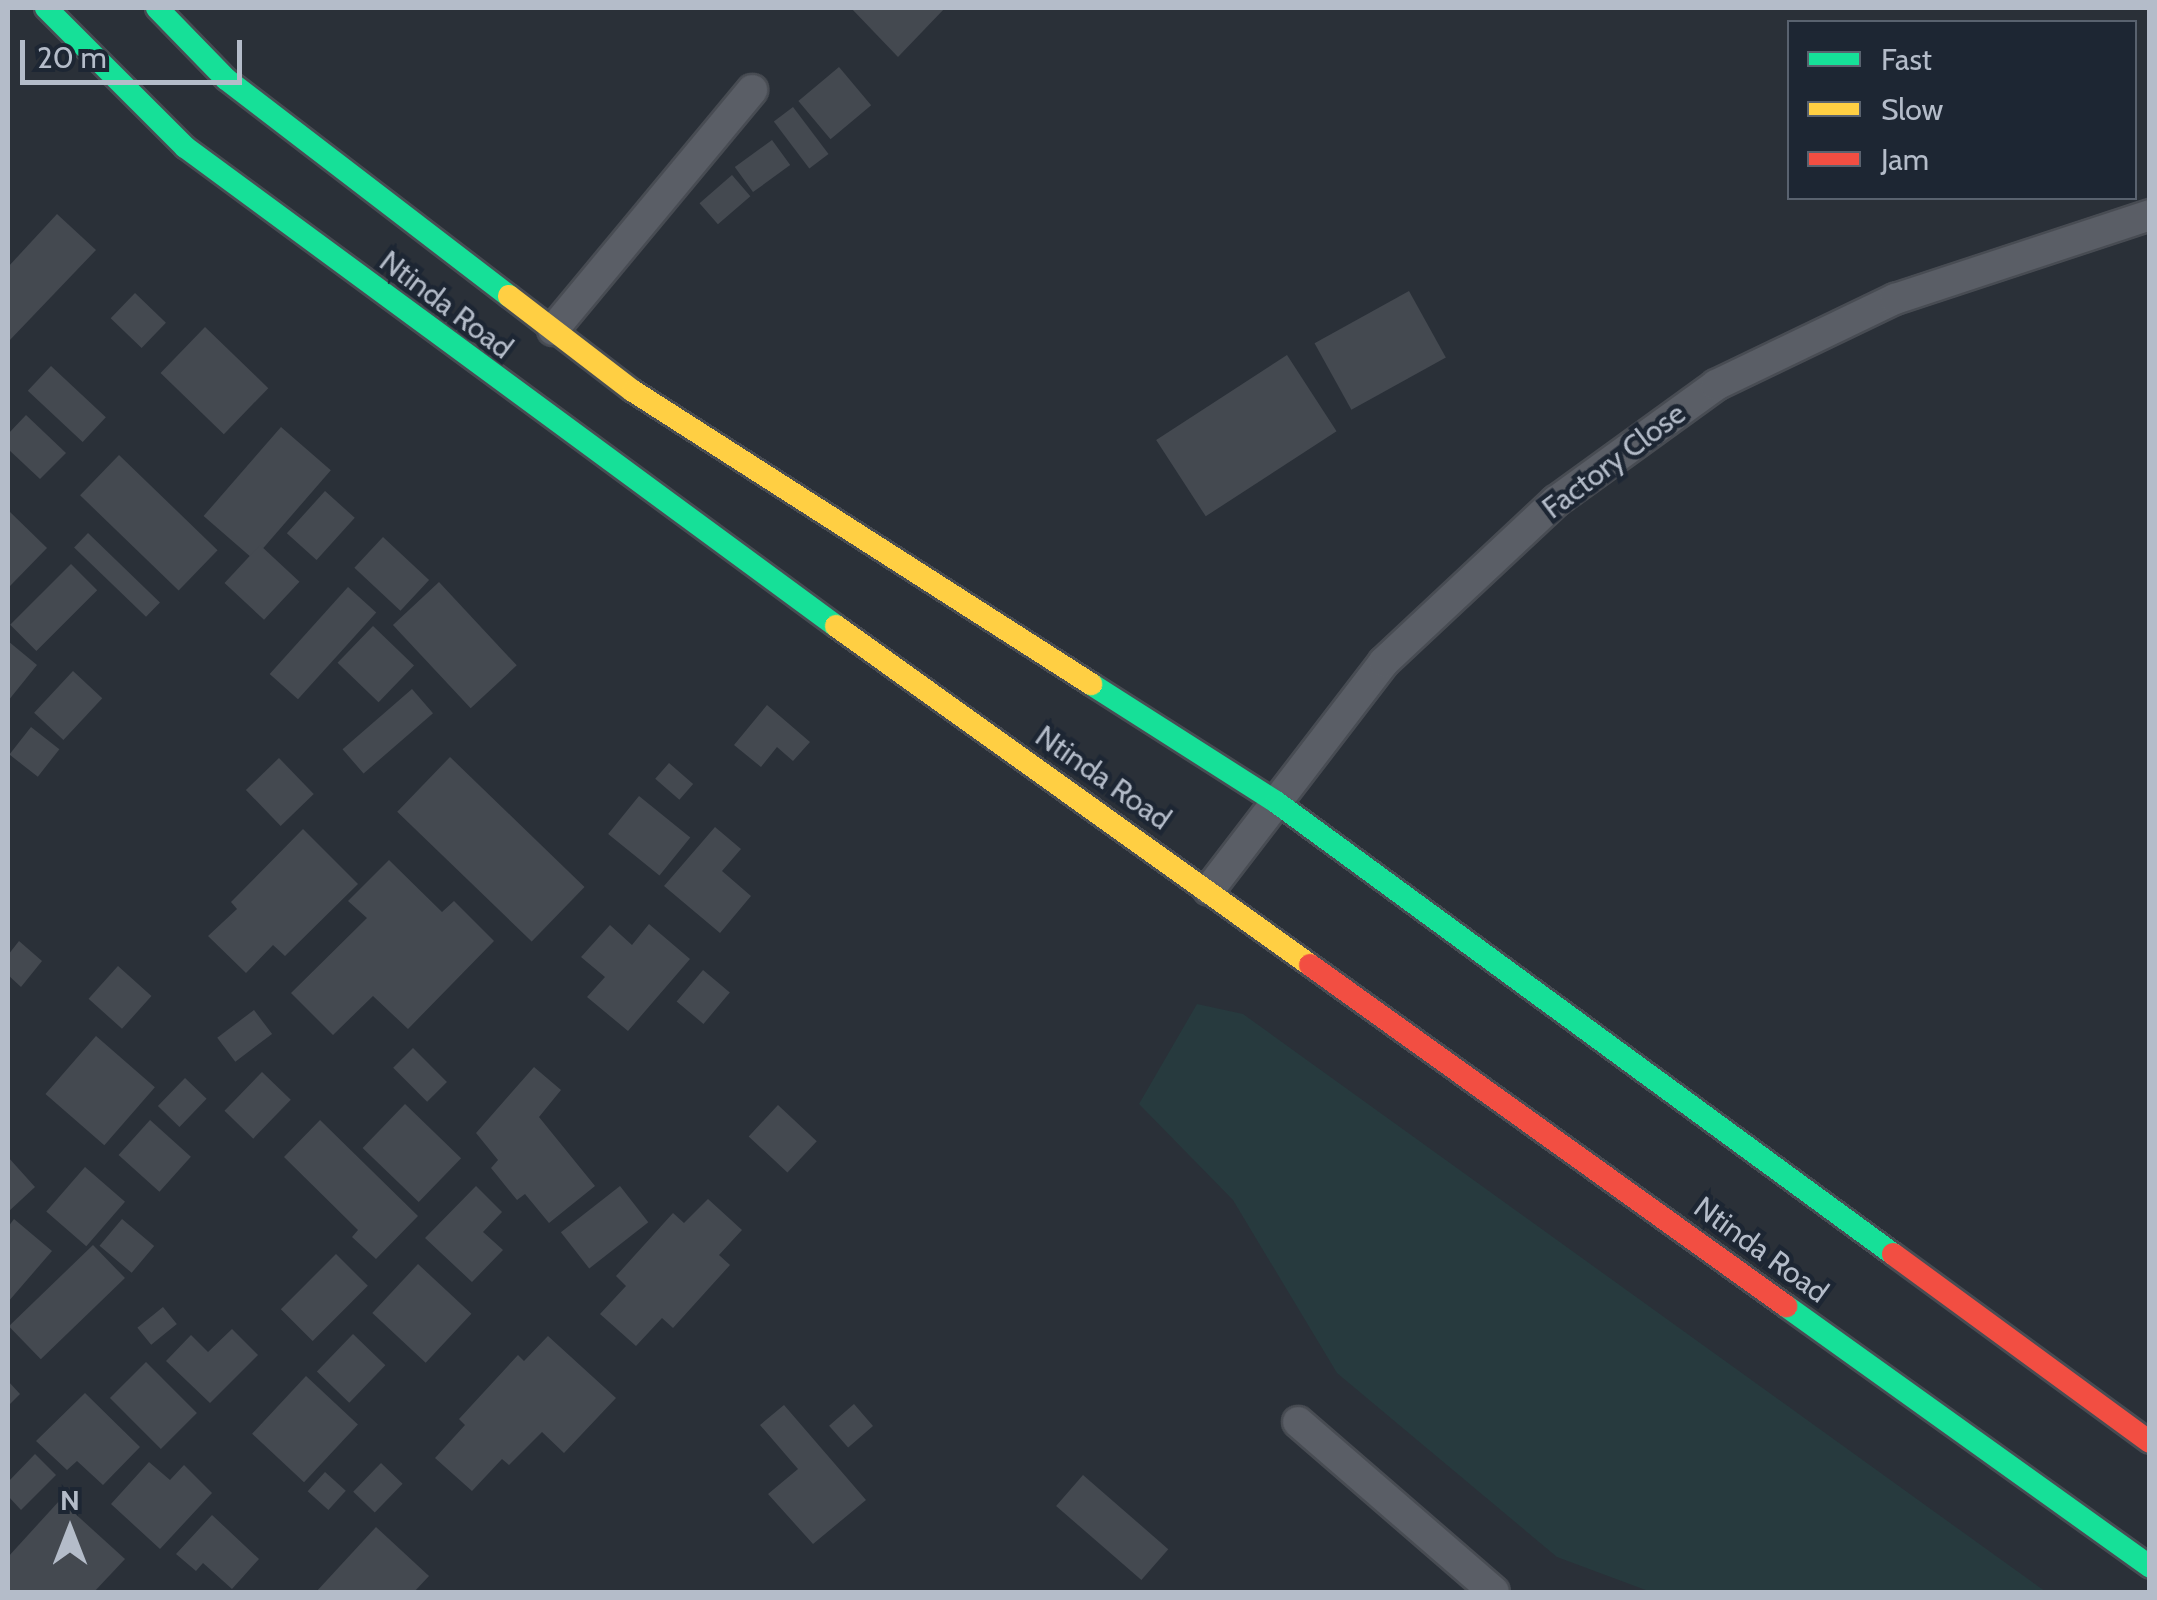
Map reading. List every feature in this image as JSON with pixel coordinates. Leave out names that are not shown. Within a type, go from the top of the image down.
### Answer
[{"type":"main road","name":"Ntinda Road","points":[[46,8],[185,147],[624,475],[2150,1567]]},
{"type":"main road","name":"Ntinda Road","points":[[157,8],[226,79],[633,392],[1276,802],[2150,1442]]},
{"type":"lane","points":[[553,330],[752,90]]},
{"type":"lane","name":"Factory Close","points":[[1209,890],[1384,662],[1556,501],[1716,385],[1895,299],[2150,215]]},
{"type":"lane","points":[[1298,1422],[1494,1592]]},
{"type":"green space","points":[[1197,1004],[1243,1014],[2046,1592],[1651,1592],[1557,1557],[1337,1373],[1233,1200],[1139,1104]]},
{"type":"building","points":[[851,8],[945,8],[898,57]]},
{"type":"building","points":[[839,67],[871,105],[831,139],[798,101]]},
{"type":"building","points":[[793,107],[829,154],[809,169],[774,121]]},
{"type":"building","points":[[772,140],[790,165],[753,192],[735,167]]},
{"type":"building","points":[[732,175],[750,196],[718,224],[700,203]]},
{"type":"building","points":[[57,214],[96,250],[8,342],[8,267]]},
{"type":"building","points":[[1409,291],[1446,357],[1351,410],[1315,343]]},
{"type":"building","points":[[135,293],[166,323],[142,348],[111,318]]},
{"type":"building","points":[[205,327],[268,388],[224,434],[161,373]]},
{"type":"building","points":[[1287,355],[1337,431],[1206,516],[1156,440]]},
{"type":"building","points":[[51,366],[106,417],[83,442],[28,391]]},
{"type":"building","points":[[26,415],[66,453],[40,479],[8,449],[8,434]]},
{"type":"building","points":[[281,427],[331,470],[253,559],[204,516]]},
{"type":"building","points":[[119,455],[218,550],[179,590],[80,495]]},
{"type":"building","points":[[325,491],[355,518],[317,560],[287,533]]},
{"type":"building","points":[[8,510],[47,548],[10,586],[8,583]]},
{"type":"building","points":[[88,533],[160,602],[146,617],[74,547]]},
{"type":"building","points":[[383,537],[429,580],[400,611],[354,568]]},
{"type":"building","points":[[260,545],[299,582],[264,620],[225,583]]},
{"type":"building","points":[[71,564],[97,590],[36,651],[10,625]]},
{"type":"building","points":[[439,582],[517,665],[471,708],[393,625]]},
{"type":"building","points":[[348,587],[376,612],[298,699],[270,674]]},
{"type":"building","points":[[373,626],[414,666],[379,702],[338,663]]},
{"type":"building","points":[[8,641],[37,665],[8,701]]},
{"type":"building","points":[[73,671],[102,698],[63,740],[34,713]]},
{"type":"building","points":[[412,689],[433,713],[364,774],[343,749]]},
{"type":"building","points":[[767,705],[810,742],[793,761],[777,747],[761,767],[734,745]]},
{"type":"building","points":[[31,727],[59,749],[38,777],[9,755]]},
{"type":"building","points":[[450,757],[585,887],[532,942],[397,812]]},
{"type":"building","points":[[279,758],[314,794],[281,826],[246,790]]},
{"type":"building","points":[[669,763],[693,784],[679,800],[655,779]]},
{"type":"building","points":[[639,796],[690,838],[659,876],[608,834]]},
{"type":"building","points":[[715,827],[741,849],[722,871],[751,896],[720,933],[664,886]]},
{"type":"building","points":[[303,829],[358,884],[285,956],[273,945],[246,973],[208,936],[237,909],[231,902]]},
{"type":"building","points":[[389,860],[442,912],[454,901],[494,941],[408,1029],[373,996],[333,1035],[291,993],[367,918],[348,901]]},
{"type":"building","points":[[649,924],[690,959],[628,1031],[587,997],[605,977],[581,957],[610,925],[632,945]]},
{"type":"building","points":[[19,941],[42,961],[21,987],[8,975],[8,955]]},
{"type":"building","points":[[118,966],[151,996],[122,1029],[89,999]]},
{"type":"building","points":[[703,970],[730,992],[703,1024],[677,1001]]},
{"type":"building","points":[[254,1010],[272,1034],[235,1062],[217,1038]]},
{"type":"building","points":[[96,1036],[155,1087],[104,1145],[45,1094]]},
{"type":"building","points":[[413,1048],[447,1082],[427,1102],[393,1068]]},
{"type":"building","points":[[534,1067],[561,1090],[539,1117],[595,1186],[549,1223],[525,1194],[517,1200],[491,1168],[498,1160],[476,1133]]},
{"type":"building","points":[[262,1072],[291,1100],[253,1139],[224,1111]]},
{"type":"building","points":[[185,1078],[207,1099],[179,1127],[158,1106]]},
{"type":"building","points":[[405,1104],[461,1158],[419,1202],[363,1148]]},
{"type":"building","points":[[778,1105],[817,1141],[787,1173],[749,1136]]},
{"type":"building","points":[[150,1120],[191,1157],[159,1192],[119,1155]]},
{"type":"building","points":[[320,1120],[418,1216],[376,1259],[352,1237],[358,1230],[284,1157]]},
{"type":"building","points":[[8,1157],[35,1187],[8,1212]]},
{"type":"building","points":[[85,1167],[125,1202],[86,1246],[46,1212]]},
{"type":"building","points":[[476,1186],[502,1212],[483,1232],[503,1250],[472,1282],[425,1238]]},
{"type":"building","points":[[620,1186],[648,1222],[589,1268],[561,1232]]},
{"type":"building","points":[[708,1199],[742,1230],[719,1255],[730,1265],[673,1328],[662,1318],[636,1346],[600,1314],[626,1286],[616,1276],[673,1213],[684,1223]]},
{"type":"building","points":[[14,1219],[52,1251],[8,1302],[8,1227]]},
{"type":"building","points":[[122,1219],[154,1246],[132,1273],[100,1246]]},
{"type":"building","points":[[93,1245],[125,1278],[41,1359],[9,1326]]},
{"type":"building","points":[[336,1254],[368,1286],[313,1341],[281,1309]]},
{"type":"building","points":[[418,1264],[471,1314],[426,1363],[372,1313]]},
{"type":"building","points":[[163,1307],[177,1324],[151,1345],[137,1328]]},
{"type":"building","points":[[232,1329],[258,1355],[210,1403],[166,1361],[191,1335],[208,1352]]},
{"type":"building","points":[[353,1334],[385,1365],[349,1403],[317,1371]]},
{"type":"building","points":[[548,1336],[616,1398],[564,1453],[542,1432],[509,1465],[502,1459],[472,1491],[435,1458],[465,1425],[459,1419],[518,1355],[524,1361]]},
{"type":"building","points":[[146,1362],[197,1413],[161,1449],[110,1398]]},
{"type":"building","points":[[306,1376],[358,1424],[304,1482],[252,1434]]},
{"type":"building","points":[[8,1381],[20,1394],[8,1406]]},
{"type":"building","points":[[85,1393],[140,1447],[103,1485],[77,1461],[67,1470],[36,1441]]},
{"type":"building","points":[[854,1404],[873,1426],[848,1448],[829,1426]]},
{"type":"building","points":[[784,1405],[866,1500],[813,1544],[768,1494],[798,1469],[760,1425]]},
{"type":"building","points":[[35,1454],[56,1475],[21,1510],[8,1496],[8,1482]]},
{"type":"building","points":[[149,1462],[170,1480],[184,1465],[212,1493],[160,1549],[111,1504]]},
{"type":"building","points":[[381,1463],[403,1484],[375,1513],[353,1492]]},
{"type":"building","points":[[325,1472],[346,1491],[328,1510],[308,1491]]},
{"type":"building","points":[[1083,1475],[1168,1549],[1141,1580],[1056,1506]]},
{"type":"building","points":[[60,1500],[125,1559],[94,1592],[8,1592],[8,1557]]},
{"type":"building","points":[[212,1515],[259,1559],[232,1589],[203,1563],[196,1571],[176,1554]]},
{"type":"building","points":[[376,1527],[429,1576],[414,1592],[316,1592]]},
{"type":"traffic: fast","points":[[46,8],[185,147],[836,626]]},
{"type":"traffic: fast","points":[[157,8],[226,79],[509,296]]},
{"type":"traffic: fast","points":[[1091,684],[1276,802],[1893,1254]]},
{"type":"traffic: fast","points":[[1786,1306],[2150,1567]]},
{"type":"traffic: slow","points":[[509,296],[633,391],[1091,684]]},
{"type":"traffic: slow","points":[[836,626],[1310,965]]},
{"type":"traffic: jam","points":[[1310,965],[1786,1306]]},
{"type":"traffic: jam","points":[[1893,1254],[2150,1442]]}]
